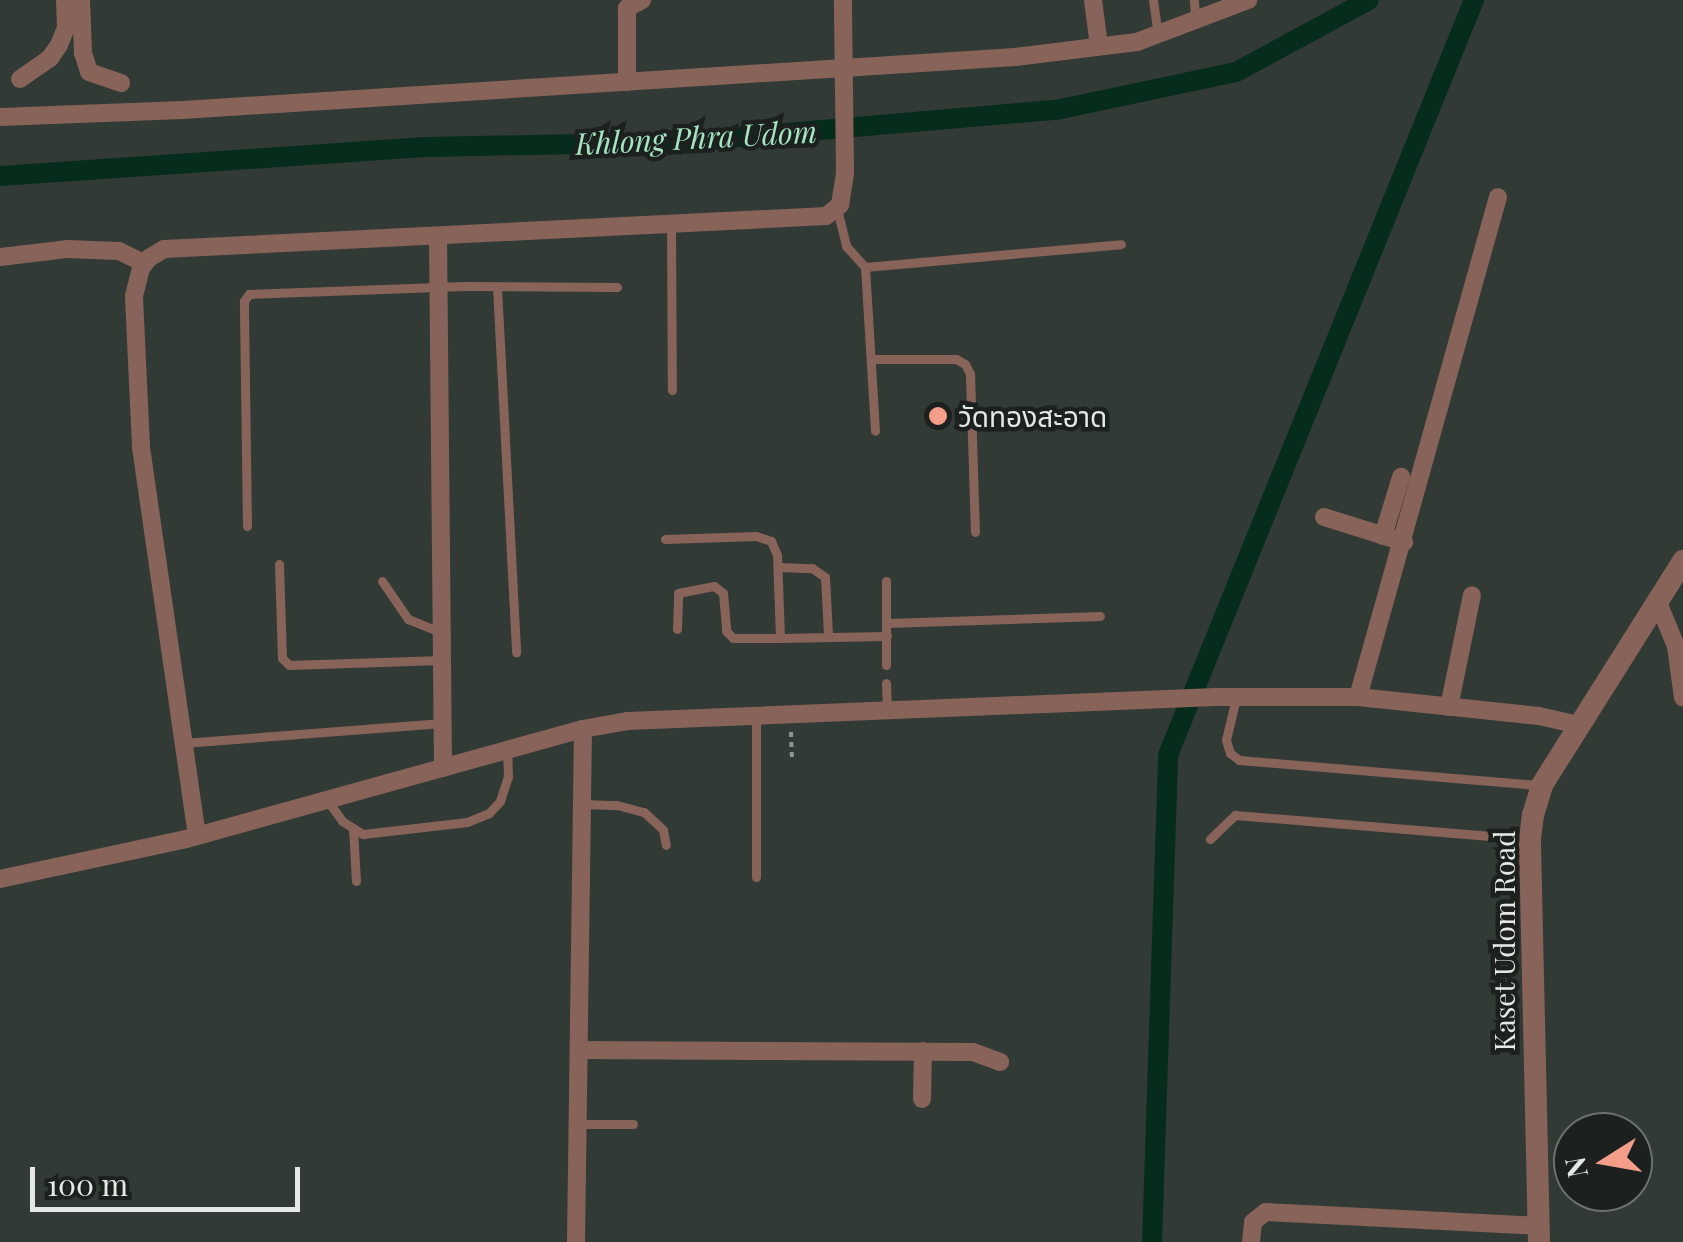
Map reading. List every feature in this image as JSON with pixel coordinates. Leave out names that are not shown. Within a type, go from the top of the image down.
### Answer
[{"type":"street","points":[[20,79],[50,58],[59,45],[66,28],[65,0]]},
{"type":"street","points":[[81,0],[83,54],[89,72],[120,83]]},
{"type":"street","points":[[627,82],[627,8],[642,0]]},
{"type":"street","points":[[197,836],[141,446],[134,296],[144,264],[164,248],[820,218],[837,210],[845,173],[843,0]]},
{"type":"street","points":[[1094,0],[1099,46]]},
{"type":"street","points":[[0,117],[843,70],[1099,46],[1158,35],[1248,0]]},
{"type":"street","points":[[1358,697],[1498,197]]},
{"type":"street","points":[[438,236],[443,768]]},
{"type":"street","points":[[0,257],[67,249],[119,252],[144,264]]},
{"type":"street","points":[[1383,536],[1401,478]]},
{"type":"street","points":[[1324,517],[1404,542]]},
{"type":"street","name":"Kaset Udom Road","points":[[1538,1234],[1530,839],[1542,785],[1659,605],[1683,560]]},
{"type":"street","points":[[1448,707],[1472,595]]},
{"type":"street","points":[[1659,605],[1676,646],[1683,698]]},
{"type":"street","points":[[0,879],[197,836],[582,729],[628,721],[1155,700],[1358,697],[1539,716],[1579,725]]},
{"type":"street","points":[[576,1242],[582,729]]},
{"type":"street","points":[[579,1050],[973,1052],[1000,1062]]},
{"type":"street","points":[[922,1099],[923,1051]]},
{"type":"street","points":[[1251,1242],[1254,1222],[1266,1212],[1538,1234]]},
{"type":"lane","points":[[1153,0],[1158,35]]},
{"type":"lane","points":[[1194,0],[1195,23]]},
{"type":"lane","points":[[837,210],[846,246],[864,267],[875,431]]},
{"type":"lane","points":[[671,226],[672,390]]},
{"type":"lane","points":[[864,267],[1121,244]]},
{"type":"lane","points":[[497,286],[516,653]]},
{"type":"lane","points":[[247,526],[244,301],[249,294],[497,286],[618,288]]},
{"type":"lane","points":[[871,359],[956,359],[965,364],[970,374],[975,532]]},
{"type":"lane","points":[[665,540],[756,536],[771,542],[778,568],[780,638]]},
{"type":"lane","points":[[279,564],[282,658],[288,664],[442,660]]},
{"type":"lane","points":[[778,568],[812,568],[824,577],[828,635]]},
{"type":"lane","points":[[886,580],[886,665]]},
{"type":"lane","points":[[382,581],[408,619],[442,633]]},
{"type":"lane","points":[[676,629],[678,593],[714,586],[723,593],[726,630],[733,638],[888,636]]},
{"type":"lane","points":[[887,623],[1100,616]]},
{"type":"lane","points":[[886,683],[887,710]]},
{"type":"lane","points":[[1236,698],[1226,740],[1230,753],[1239,760],[1542,785]]},
{"type":"lane","points":[[756,715],[756,876]]},
{"type":"lane","points":[[184,742],[442,723]]},
{"type":"lane","points":[[327,800],[353,828],[364,834],[467,822],[489,813],[500,802],[508,777],[507,750]]},
{"type":"lane","points":[[582,804],[616,805],[644,812],[663,830],[666,845]]},
{"type":"lane","points":[[1210,839],[1234,815],[1530,839]]},
{"type":"lane","points":[[353,828],[356,882]]},
{"type":"lane","points":[[578,1124],[633,1124]]},
{"type":"path","points":[[790,714],[792,757]]},
{"type":"waterway","name":"Khlong Phra Udom","points":[[0,176],[425,147],[680,142],[1056,110],[1236,72],[1369,0]]},
{"type":"waterway","points":[[1152,1242],[1168,755],[1474,0]]},
{"type":"place","name":"วัดทองสะอาด","points":[[938,416]]}]
